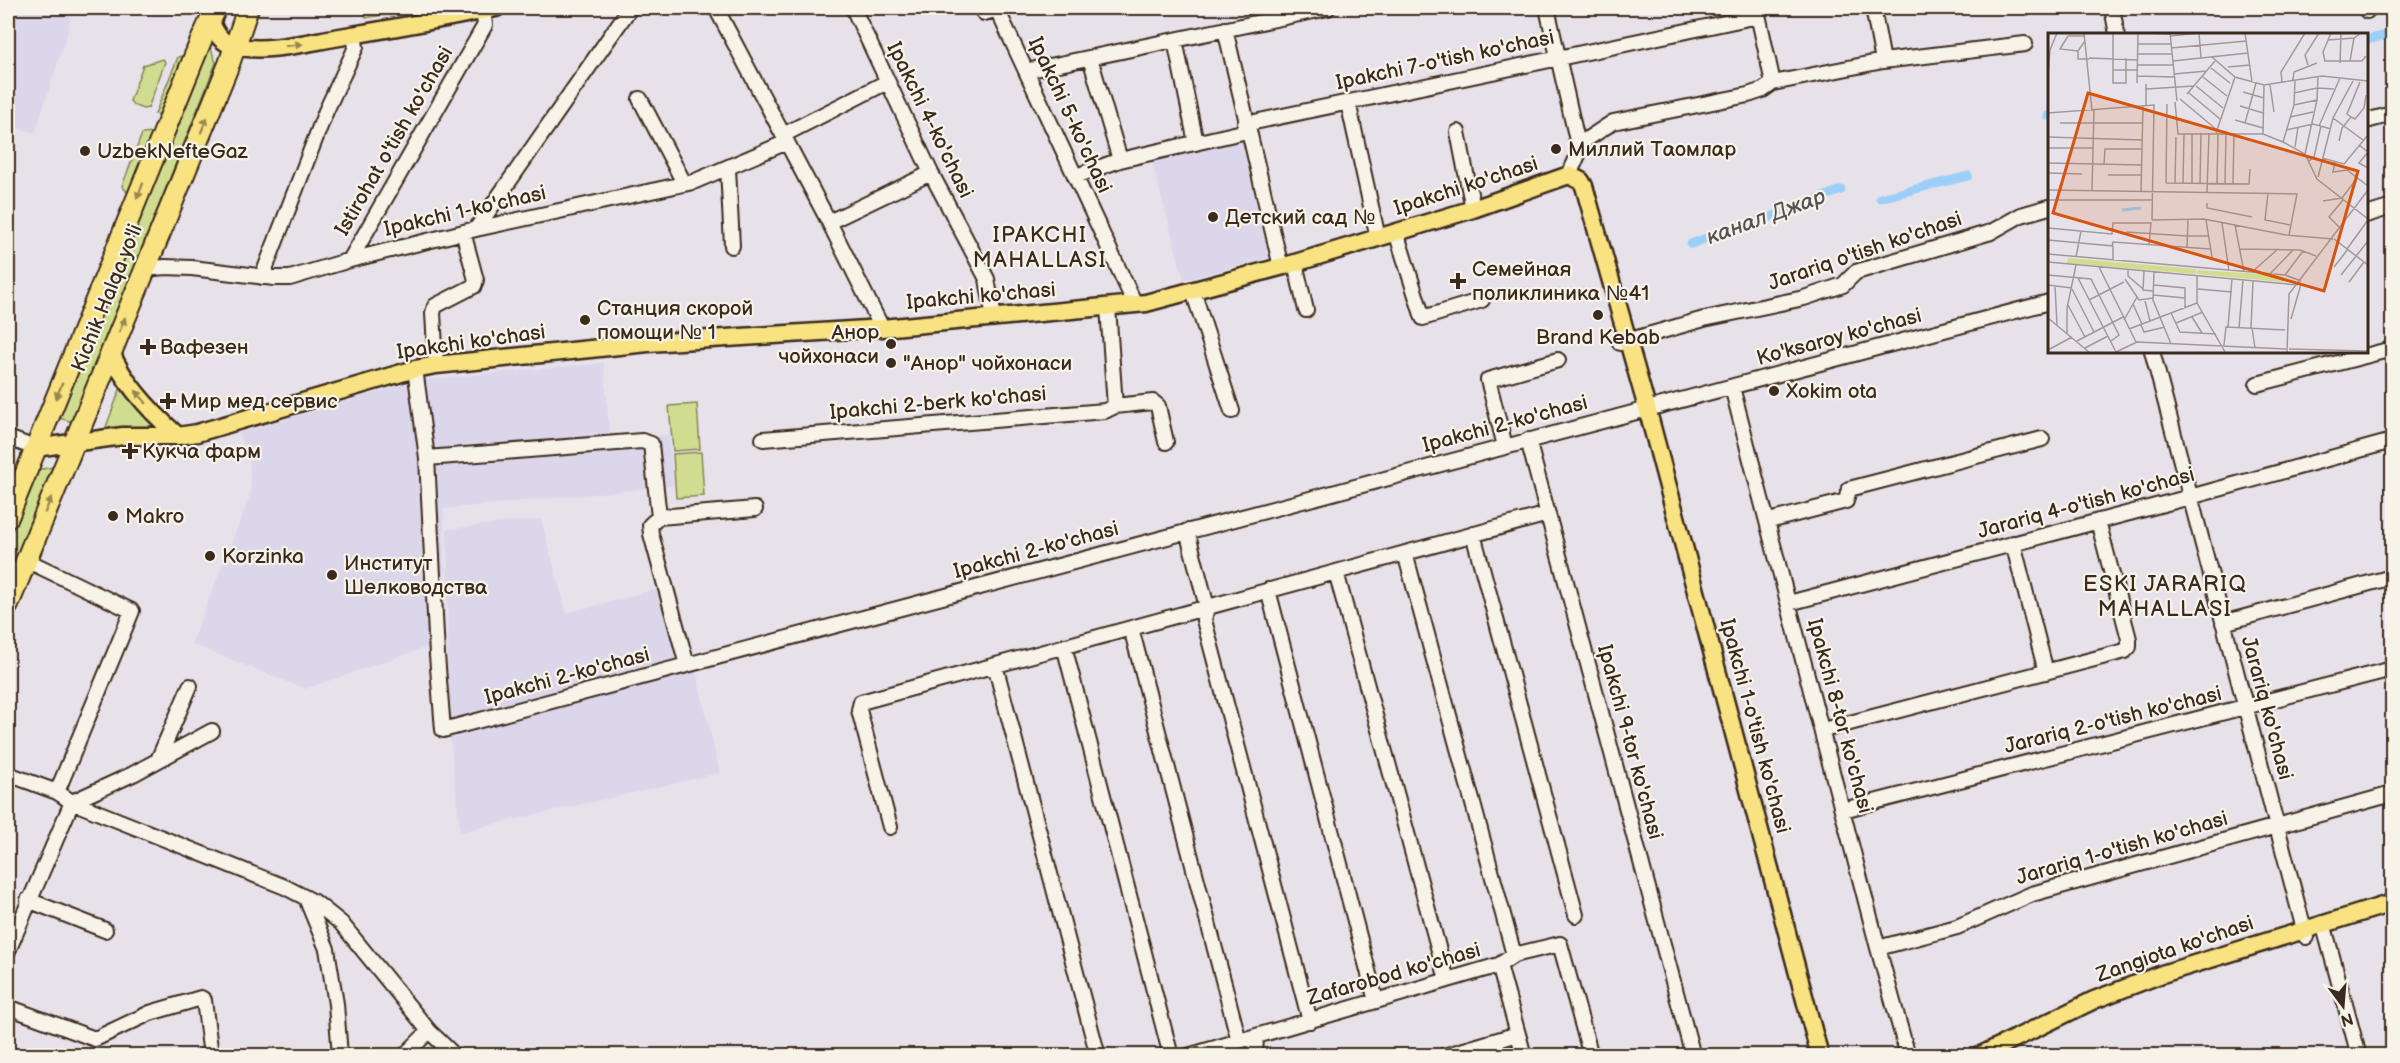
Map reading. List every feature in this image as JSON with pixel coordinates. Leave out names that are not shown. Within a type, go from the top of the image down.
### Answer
[{"type":"highway","name":"Kichik Halqa yo'li","points":[[8,605],[235,47],[248,8]]},
{"type":"highway","name":"Kichik Halqa yo'li","points":[[8,517],[212,12]]},
{"type":"main road","points":[[212,12],[221,39],[235,47],[298,45],[490,9]]},
{"type":"main road","points":[[1569,175],[1577,187],[1643,409]]},
{"type":"main road","name":"Ipakchi ko'chasi","points":[[35,448],[123,436],[178,436],[196,433],[415,369],[436,365],[648,343],[882,328],[1135,304],[1288,265],[1473,209],[1569,175]]},
{"type":"main road","points":[[111,352],[128,382],[161,421],[178,436]]},
{"type":"main road","name":"Ipakchi 1-o'tish ko'chasi","points":[[1643,409],[1812,1056]]},
{"type":"main road","name":"Ipakchi 1-o'tish ko'chasi","points":[[1643,409],[1820,1056]]},
{"type":"main road","name":"Zangiota ko'chasi","points":[[1999,1056],[2101,1006],[2165,981],[2392,903]]},
{"type":"main road","name":"Zangiota ko'chasi","points":[[2324,927],[2392,912]]},
{"type":"main road","name":"Zangiota ko'chasi","points":[[1979,1056],[2094,1000],[2152,977],[2305,933]]},
{"type":"street","points":[[436,365],[433,313],[435,306],[468,291],[474,286],[476,280],[469,230],[630,8]]},
{"type":"street","name":"Ipakchi ko'chasi","points":[[716,8],[882,328]]},
{"type":"street","name":"Ipakchi 4-ko'chasi","points":[[854,8],[931,173],[987,279],[994,318]]},
{"type":"street","name":"Ipakchi 5-ko'chasi","points":[[980,8],[984,13],[1000,8],[1026,71],[1135,304]]},
{"type":"street","points":[[1026,71],[1328,8]]},
{"type":"street","points":[[1547,8],[1578,145],[1578,155],[1569,175]]},
{"type":"street","points":[[1873,8],[1883,61]]},
{"type":"street","points":[[2112,8],[2117,33]]},
{"type":"street","name":"Istirohat o'tish ko'chasi","points":[[350,260],[485,25],[490,9]]},
{"type":"street","points":[[1757,12],[1773,83]]},
{"type":"street","name":"Ipakchi 7-o'tish ko'chasi","points":[[1077,176],[1120,160],[1197,143],[1348,102],[1558,58],[1757,12]]},
{"type":"street","points":[[1225,29],[1246,128],[1288,265],[1306,310]]},
{"type":"street","points":[[262,277],[326,111],[356,48],[354,35]]},
{"type":"street","points":[[1175,40],[1197,143]]},
{"type":"street","points":[[1578,145],[1613,122],[1748,95],[1773,83],[1883,61],[2025,44]]},
{"type":"street","points":[[1090,58],[1120,160]]},
{"type":"street","name":"Ipakchi 1-ko'chasi","points":[[145,269],[192,268],[262,277],[290,278],[350,260],[469,230],[700,180],[785,139],[887,82]]},
{"type":"street","points":[[640,99],[684,183]]},
{"type":"street","points":[[1348,102],[1378,238]]},
{"type":"street","points":[[2367,121],[2392,114]]},
{"type":"street","points":[[1458,132],[1473,209]]},
{"type":"street","points":[[728,168],[732,246]]},
{"type":"street","points":[[829,222],[931,173]]},
{"type":"street","name":"Jarariq o'tish ko'chasi","points":[[1624,342],[1704,319],[1804,298],[1843,285],[1856,272],[1991,232],[2021,215],[2048,207]]},
{"type":"street","points":[[2367,215],[2392,207]]},
{"type":"street","points":[[1396,232],[1424,318],[1482,300]]},
{"type":"street","points":[[1193,291],[1232,411]]},
{"type":"street","name":"Ko'ksaroy ko'chasi","points":[[1643,409],[2048,302]]},
{"type":"street","points":[[1108,308],[1115,406]]},
{"type":"street","points":[[2257,384],[2392,349]]},
{"type":"street","name":"Jarariq ko'chasi","points":[[2152,352],[2305,933]]},
{"type":"street","points":[[1505,446],[1488,380],[1558,360]]},
{"type":"street","points":[[416,376],[427,458],[648,442],[653,448],[659,517]]},
{"type":"street","name":"Ipakchi 8-tor ko'chasi","points":[[1732,387],[1908,1056]]},
{"type":"street","name":"Ipakchi 2-berk ko'chasi","points":[[763,439],[1105,411],[1115,406],[1153,402],[1156,403],[1166,442]]},
{"type":"street","name":"Ipakchi 2-ko'chasi","points":[[427,458],[443,730],[1643,409]]},
{"type":"street","points":[[8,438],[35,448]]},
{"type":"street","points":[[1769,521],[1846,501],[1849,489],[2042,439]]},
{"type":"street","name":"Ipakchi 9-tor ko'chasi","points":[[1528,440],[1693,1056]]},
{"type":"street","name":"Jarariq 4-o'tish ko'chasi","points":[[1789,603],[2190,498],[2392,441]]},
{"type":"street","points":[[687,665],[650,525],[659,517],[755,509]]},
{"type":"street","points":[[890,827],[859,705],[866,700],[1548,514]]},
{"type":"street","points":[[1823,730],[2125,651],[2129,647],[2129,639],[2098,521]]},
{"type":"street","points":[[1187,531],[1208,607],[1204,620],[1310,1021]]},
{"type":"street","points":[[1473,534],[1576,915]]},
{"type":"street","points":[[2013,543],[2046,672]]},
{"type":"street","points":[[1405,553],[1514,955]]},
{"type":"street","points":[[26,560],[132,611],[57,792]]},
{"type":"street","points":[[1336,572],[1447,980]]},
{"type":"street","points":[[2223,623],[2392,577]]},
{"type":"street","points":[[1268,590],[1376,1001]]},
{"type":"street","points":[[1131,628],[1239,1041]]},
{"type":"street","points":[[1064,646],[1171,1056]]},
{"type":"street","points":[[995,665],[1098,1056]]},
{"type":"street","name":"Jarariq 2-o'tish ko'chasi","points":[[1843,810],[2392,669]]},
{"type":"street","points":[[158,760],[190,686]]},
{"type":"street","points":[[8,951],[72,802],[212,731]]},
{"type":"street","points":[[8,774],[57,792],[72,802],[285,887],[327,910],[341,923],[429,1031],[455,1056]]},
{"type":"street","name":"Jarariq 1-o'tish ko'chasi","points":[[1878,948],[1957,927],[2032,894],[2392,794]]},
{"type":"street","points":[[306,898],[327,949],[336,1004],[339,1056]]},
{"type":"street","points":[[28,900],[105,930]]},
{"type":"street","points":[[2324,927],[2359,1056]]},
{"type":"street","name":"Zafarobod ko'chasi","points":[[1188,1056],[1499,965],[1514,955],[1560,944],[1591,1056]]},
{"type":"street","points":[[1499,965],[1524,1056]]},
{"type":"street","points":[[8,1007],[95,1039],[150,1013],[201,998],[204,1000],[211,1056]]},
{"type":"street","points":[[404,1056],[429,1031]]},
{"type":"street","points":[[1444,1056],[1518,1034]]},
{"type":"street","points":[[1255,1056],[1256,1037]]},
{"type":"shaded area","points":[[8,8],[72,8],[68,31],[35,133],[8,126]]},
{"type":"shaded area","name":"Детский сад №","points":[[1241,139],[1269,258],[1184,280],[1151,159]]},
{"type":"shaded area","name":"Институт Шелководства","points":[[604,363],[610,439],[669,435],[673,486],[444,509],[445,641],[305,689],[191,644],[251,493],[249,458],[238,433],[419,380]]},
{"type":"shaded area","points":[[541,519],[567,613],[660,588],[683,674],[696,671],[720,773],[460,832],[448,718],[447,529]]},
{"type":"green space","points":[[364,8],[399,8],[400,12],[366,18]]},
{"type":"green space","points":[[205,46],[210,46],[216,63],[72,422],[57,417]]},
{"type":"green space","points":[[186,55],[162,114],[155,114],[178,57]]},
{"type":"green space","points":[[163,59],[165,62],[148,108],[143,109],[133,105],[130,101],[143,65]]},
{"type":"green space","points":[[153,133],[129,194],[122,186],[142,134]]},
{"type":"green space","points":[[122,384],[157,428],[106,427]]},
{"type":"green space","points":[[697,404],[700,449],[673,451],[669,406]]},
{"type":"green space","points":[[701,452],[704,496],[676,498],[673,454]]},
{"type":"green space","points":[[54,467],[8,583],[8,541],[36,470]]},
{"type":"waterway","name":"канал Джар","points":[[2367,40],[2392,34]]},
{"type":"waterway","name":"канал Джар","points":[[1880,198],[1968,176]]},
{"type":"waterway","name":"канал Джар","points":[[1691,244],[1841,190]]},
{"type":"place","name":"Миллий Таомлар","points":[[1556,149]]},
{"type":"place","name":"UzbekNefteGaz","points":[[85,151]]},
{"type":"place","name":"Детский сад №","points":[[1213,217]]},
{"type":"place","name":"Семейная поликлиника №41","points":[[1458,281]]},
{"type":"place","name":"Brand Kebab","points":[[1598,315]]},
{"type":"place","name":"Станция скорой помощи № 1","points":[[585,320]]},
{"type":"place","name":"Анор чойхонаси","points":[[891,344]]},
{"type":"place","name":"Вафезен","points":[[148,347]]},
{"type":"place","name":"\"Анор\" чойхонаси","points":[[891,363]]},
{"type":"place","name":"Xokim ota","points":[[1774,391]]},
{"type":"place","name":"Мир мед сервис","points":[[168,401]]},
{"type":"place","name":"Кукча фарм","points":[[130,451]]},
{"type":"place","name":"Makro","points":[[113,516]]},
{"type":"place","name":"Korzinka","points":[[210,556]]},
{"type":"place","name":"Институт Шелководства","points":[[332,575]]},
{"type":"district","name":"IPAKCHI MAHALLASI","points":[[1040,248]]},
{"type":"district","name":"ESKI JARARIQ MAHALLASI","points":[[2165,596]]}]
